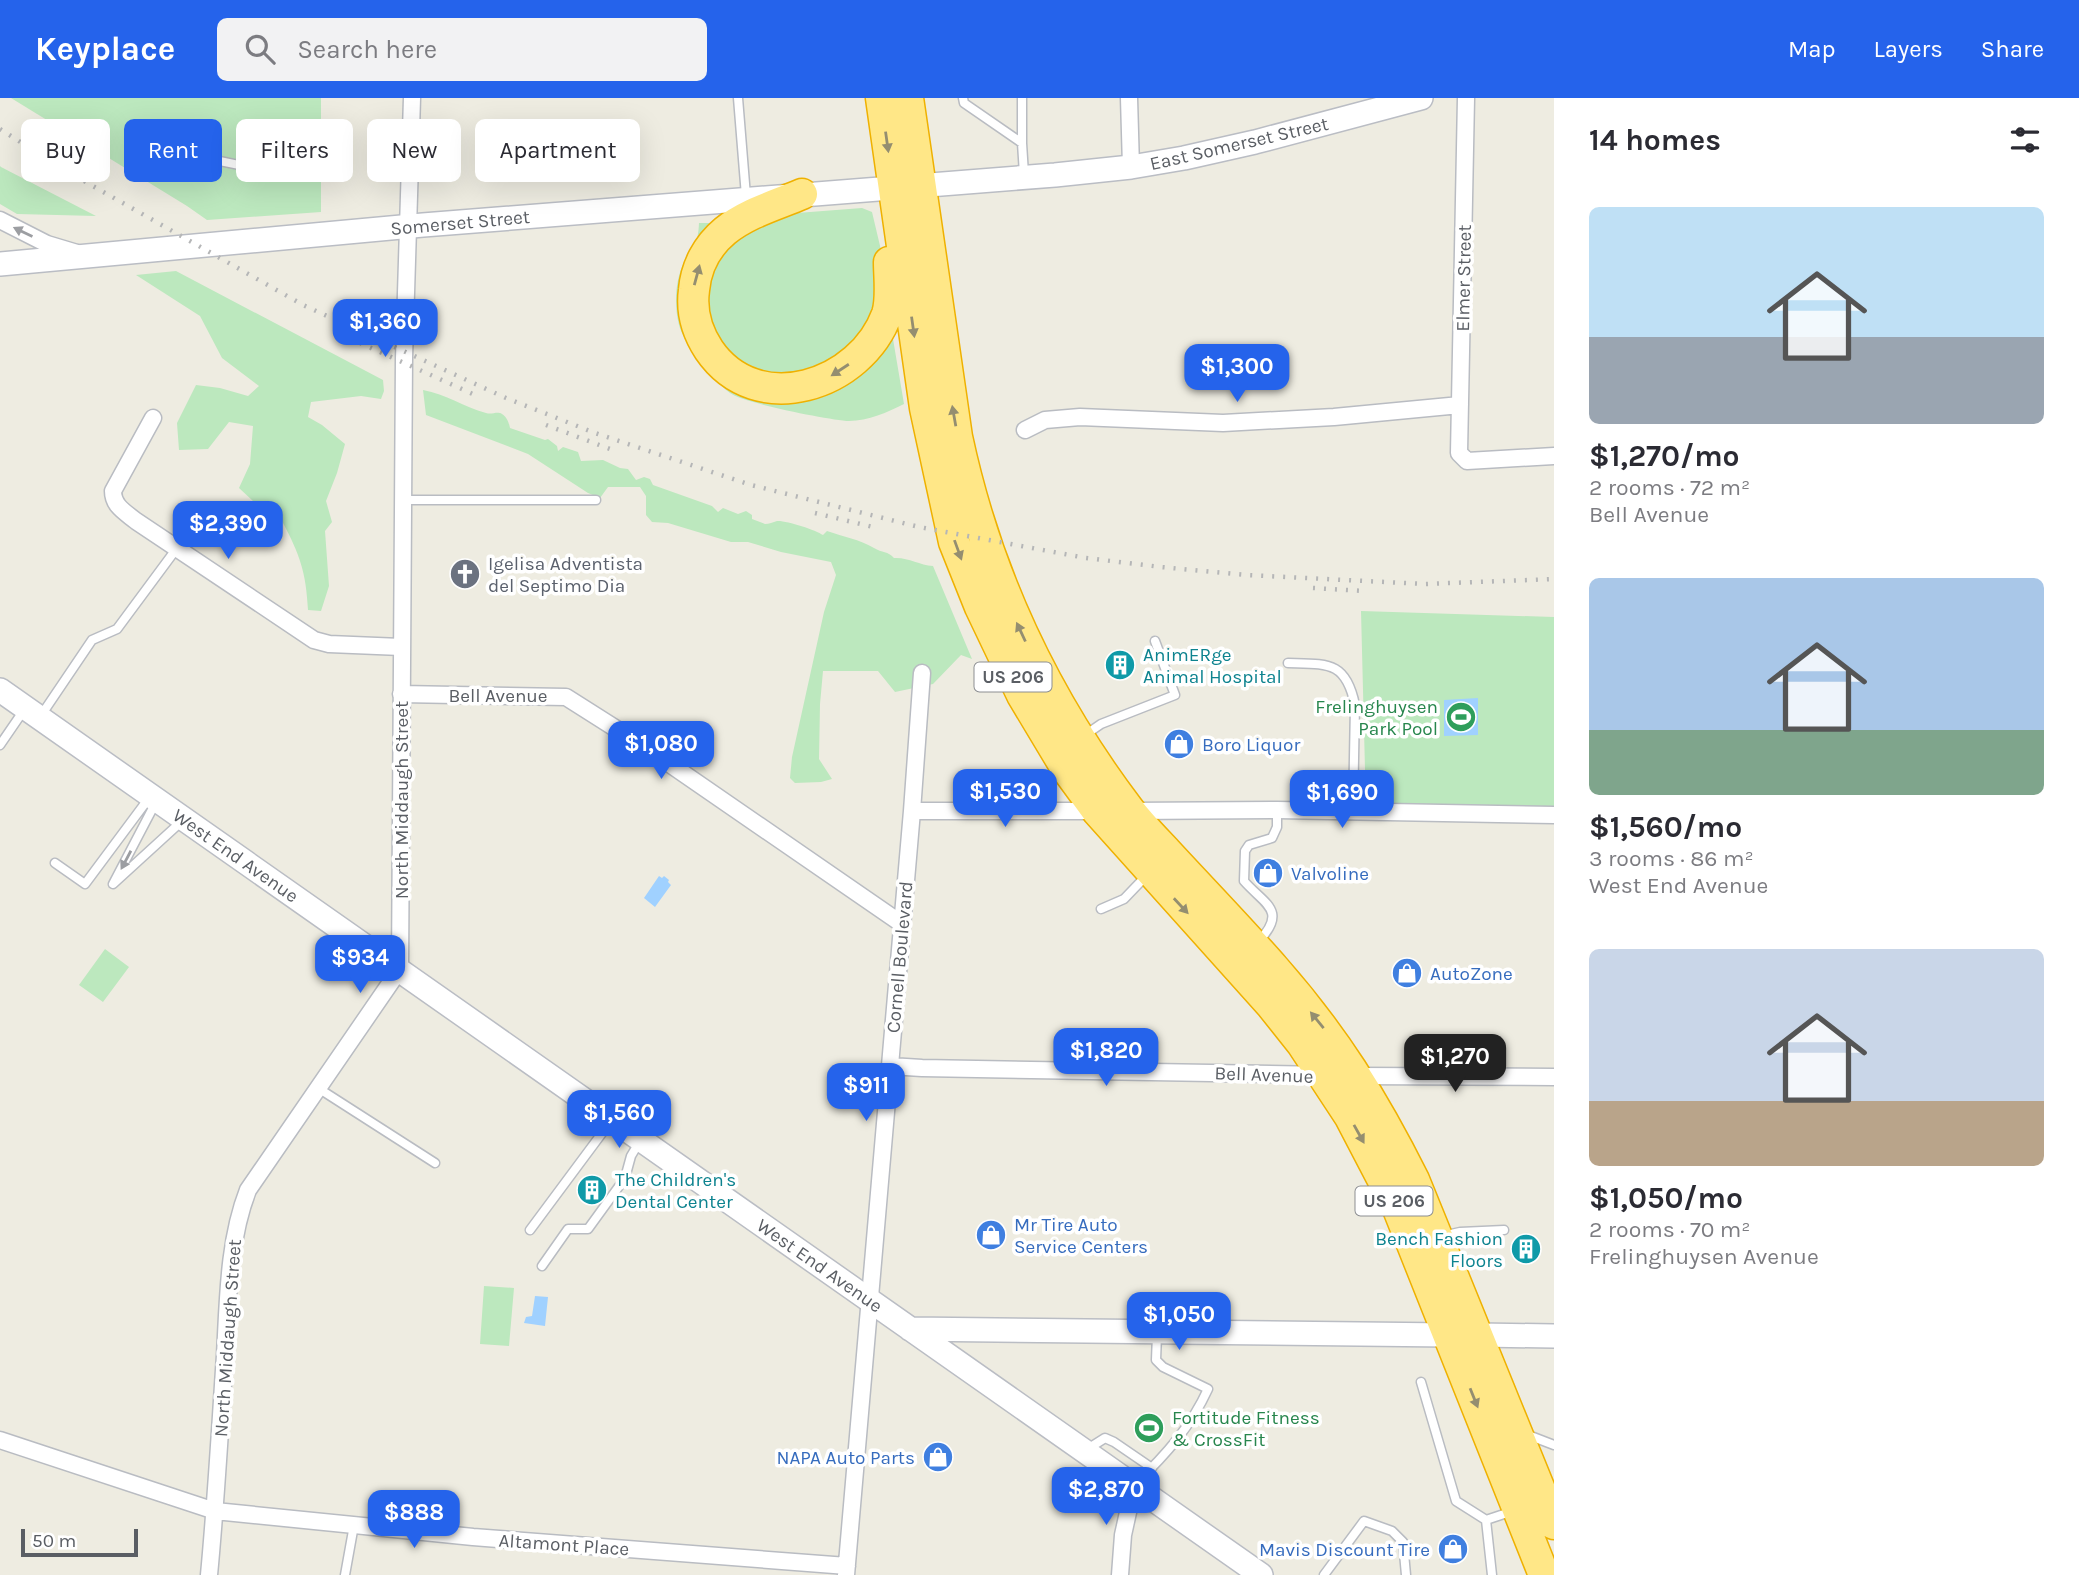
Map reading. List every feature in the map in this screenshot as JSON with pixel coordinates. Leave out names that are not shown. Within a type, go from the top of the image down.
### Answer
[{"type":"highway","name":"US 206","points":[[881,98],[907,186],[964,471],[1001,586],[1020,631],[1044,679],[1079,738],[1130,811],[1254,946],[1314,1016],[1357,1076],[1394,1139],[1439,1237],[1517,1429],[1536,1496],[1544,1575]]},
{"type":"highway","name":"US 206","points":[[908,98],[907,186],[898,226],[925,408],[954,542],[980,607],[1022,695],[1067,770],[1097,811],[1271,1005],[1324,1075],[1383,1177],[1449,1335],[1536,1496],[1554,1524]]},
{"type":"highway","points":[[802,194],[747,217],[727,229],[708,250],[699,265],[692,301],[695,320],[706,347],[731,373],[754,384],[784,389],[811,385],[842,370],[867,348],[880,331],[888,311],[890,238],[898,226]]},
{"type":"street","name":"North Middaugh Street","points":[[209,1575],[227,1321],[236,1231],[241,1208],[248,1190],[400,970],[403,500],[407,226],[412,98]]},
{"type":"street","points":[[1129,98],[1131,167]]},
{"type":"street","name":"Elmer Street","points":[[1466,98],[1461,458],[1467,461],[1554,456]]},
{"type":"street","name":"East Somerset Street","points":[[1024,177],[1131,167],[1255,142],[1414,99]]},
{"type":"street","name":"Somerset Street","points":[[0,264],[407,226],[1024,177]]},
{"type":"street","points":[[0,220],[65,251],[94,256]]},
{"type":"street","points":[[1026,430],[1045,420],[1080,416],[1223,423],[1460,405]]},
{"type":"street","points":[[153,418],[113,491],[113,500],[136,521],[314,640],[329,644],[401,647]]},
{"type":"street","name":"Cornell Boulevard","points":[[846,1570],[922,673]]},
{"type":"street","name":"West End Avenue","points":[[0,690],[1261,1575]]},
{"type":"street","name":"Bell Avenue","points":[[401,694],[566,696],[648,749],[902,924]]},
{"type":"street","points":[[1130,811],[1277,810],[1554,815]]},
{"type":"street","points":[[912,811],[1097,811]]},
{"type":"street","name":"Bell Avenue","points":[[890,1066],[1357,1076],[1554,1077]]},
{"type":"street","points":[[911,1329],[1449,1335]]},
{"type":"street","points":[[1479,1335],[1554,1336]]},
{"type":"street","name":"Altamont Place","points":[[0,1440],[215,1511],[846,1570]]},
{"type":"street","points":[[1120,1575],[1123,1535],[1134,1485]]},
{"type":"lane","points":[[738,98],[746,200]]},
{"type":"lane","points":[[962,98],[964,103],[1022,143]]},
{"type":"lane","points":[[1022,98],[1024,177]]},
{"type":"lane","points":[[403,500],[596,500]]},
{"type":"lane","points":[[0,745],[33,713],[92,640],[117,629],[177,548]]},
{"type":"lane","points":[[1079,738],[1101,724],[1175,695],[1155,641]]},
{"type":"lane","points":[[1288,663],[1323,664],[1345,674],[1352,688],[1356,705],[1353,811]]},
{"type":"lane","points":[[154,798],[113,884],[184,818]]},
{"type":"lane","points":[[55,863],[85,884],[154,798]]},
{"type":"lane","points":[[1254,946],[1270,930],[1273,913],[1267,902],[1244,881],[1245,851],[1249,845],[1272,838],[1277,827],[1277,810]]},
{"type":"lane","points":[[1101,909],[1124,900],[1150,872]]},
{"type":"lane","points":[[318,1088],[435,1163]]},
{"type":"lane","points":[[530,1230],[613,1119]]},
{"type":"lane","points":[[542,1266],[568,1229],[588,1229],[625,1178],[631,1156],[641,1139]]},
{"type":"lane","points":[[1439,1237],[1460,1232],[1504,1230]]},
{"type":"lane","points":[[1134,1485],[1164,1456],[1198,1411],[1208,1389],[1163,1367],[1156,1360],[1158,1330]]},
{"type":"lane","points":[[1421,1382],[1456,1501],[1486,1520]]},
{"type":"lane","points":[[1517,1429],[1554,1445]]},
{"type":"lane","points":[[1085,1451],[1105,1438],[1152,1468]]},
{"type":"lane","points":[[1486,1520],[1536,1496]]},
{"type":"lane","points":[[1486,1520],[1492,1575]]},
{"type":"lane","points":[[1324,1575],[1364,1521],[1392,1531],[1403,1542],[1406,1575]]},
{"type":"lane","points":[[345,1575],[354,1525]]},
{"type":"green space","points":[[11,98],[321,98],[321,119],[236,119],[236,182],[321,182],[321,212],[207,220],[148,182],[222,182],[222,119],[124,119],[124,167],[110,159],[110,119],[45,119]]},
{"type":"green space","points":[[0,166],[21,177],[21,182],[31,182],[96,216],[17,214],[0,204]]},
{"type":"green space","points":[[862,208],[872,212],[881,250],[875,320],[826,367],[772,378],[722,354],[701,296],[726,238],[784,214]]},
{"type":"green space","points":[[699,223],[719,223],[685,304],[755,393],[886,337],[893,339],[904,404],[871,418],[849,421],[768,406],[738,397],[723,387],[693,352],[682,333],[677,317],[676,293],[679,277],[696,241]]},
{"type":"green space","points":[[176,271],[383,380],[384,391],[381,399],[361,396],[311,402],[308,417],[345,444],[326,501],[332,522],[325,531],[329,586],[321,611],[308,610],[301,564],[282,521],[259,532],[247,520],[253,501],[239,488],[250,464],[253,426],[229,422],[208,449],[179,450],[177,423],[196,385],[248,396],[259,386],[222,358],[200,316],[136,275]]},
{"type":"green space","points":[[423,390],[486,413],[500,413],[506,418],[510,428],[548,439],[557,446],[558,451],[563,447],[578,452],[581,461],[603,460],[628,469],[636,480],[644,477],[650,479],[653,485],[712,506],[718,512],[723,508],[738,514],[746,511],[752,515],[752,519],[765,524],[781,521],[823,535],[827,531],[863,542],[894,558],[933,566],[972,659],[961,655],[933,684],[895,692],[878,671],[823,671],[819,759],[832,779],[795,783],[790,778],[792,757],[824,612],[836,575],[831,562],[748,542],[731,542],[668,523],[652,522],[646,515],[646,496],[640,487],[608,487],[600,498],[588,493],[528,454],[426,415]]},
{"type":"green space","points":[[1361,611],[1554,617],[1554,811],[1366,809]]},
{"type":"green space","points":[[105,949],[129,967],[103,1002],[79,985]]},
{"type":"green space","points":[[484,1286],[514,1288],[509,1346],[480,1344]]},
{"type":"water","name":"Frelinghuysen Park Pool","points":[[1478,698],[1478,735],[1444,736],[1444,700]]},
{"type":"water","points":[[659,876],[664,876],[671,885],[655,907],[644,898]]},
{"type":"water","points":[[535,1296],[548,1297],[545,1326],[524,1323],[526,1317],[532,1316]]},
{"type":"railway","points":[[0,129],[61,168],[303,305],[506,398],[595,433],[751,485],[919,527],[1086,558],[1161,567],[1246,575],[1425,584],[1554,579]]},
{"type":"railway","points":[[360,343],[475,395]]},
{"type":"railway","points":[[546,425],[618,452]]},
{"type":"railway","points":[[815,513],[873,527]]},
{"type":"railway","points":[[1313,588],[1365,591]]},
{"type":"place","name":"Igelisa Adventista del Septimo Dia","points":[[465,574]]},
{"type":"place","name":"AnimERge Animal Hospital","points":[[1120,665]]},
{"type":"place","name":"Frelinghuysen Park Pool","points":[[1461,717]]},
{"type":"place","name":"Boro Liquor","points":[[1179,744]]},
{"type":"place","name":"Valvoline","points":[[1268,873]]},
{"type":"place","name":"AutoZone","points":[[1407,973]]},
{"type":"place","name":"The Children's Dental Center","points":[[592,1190]]},
{"type":"place","name":"Mr Tire Auto Service Centers","points":[[991,1235]]},
{"type":"place","name":"Bench Fashion Floors","points":[[1526,1249]]},
{"type":"place","name":"Fortitude Fitness & CrossFit","points":[[1149,1428]]},
{"type":"place","name":"NAPA Auto Parts","points":[[938,1457]]},
{"type":"place","name":"Mavis Discount Tire","points":[[1453,1549]]}]
